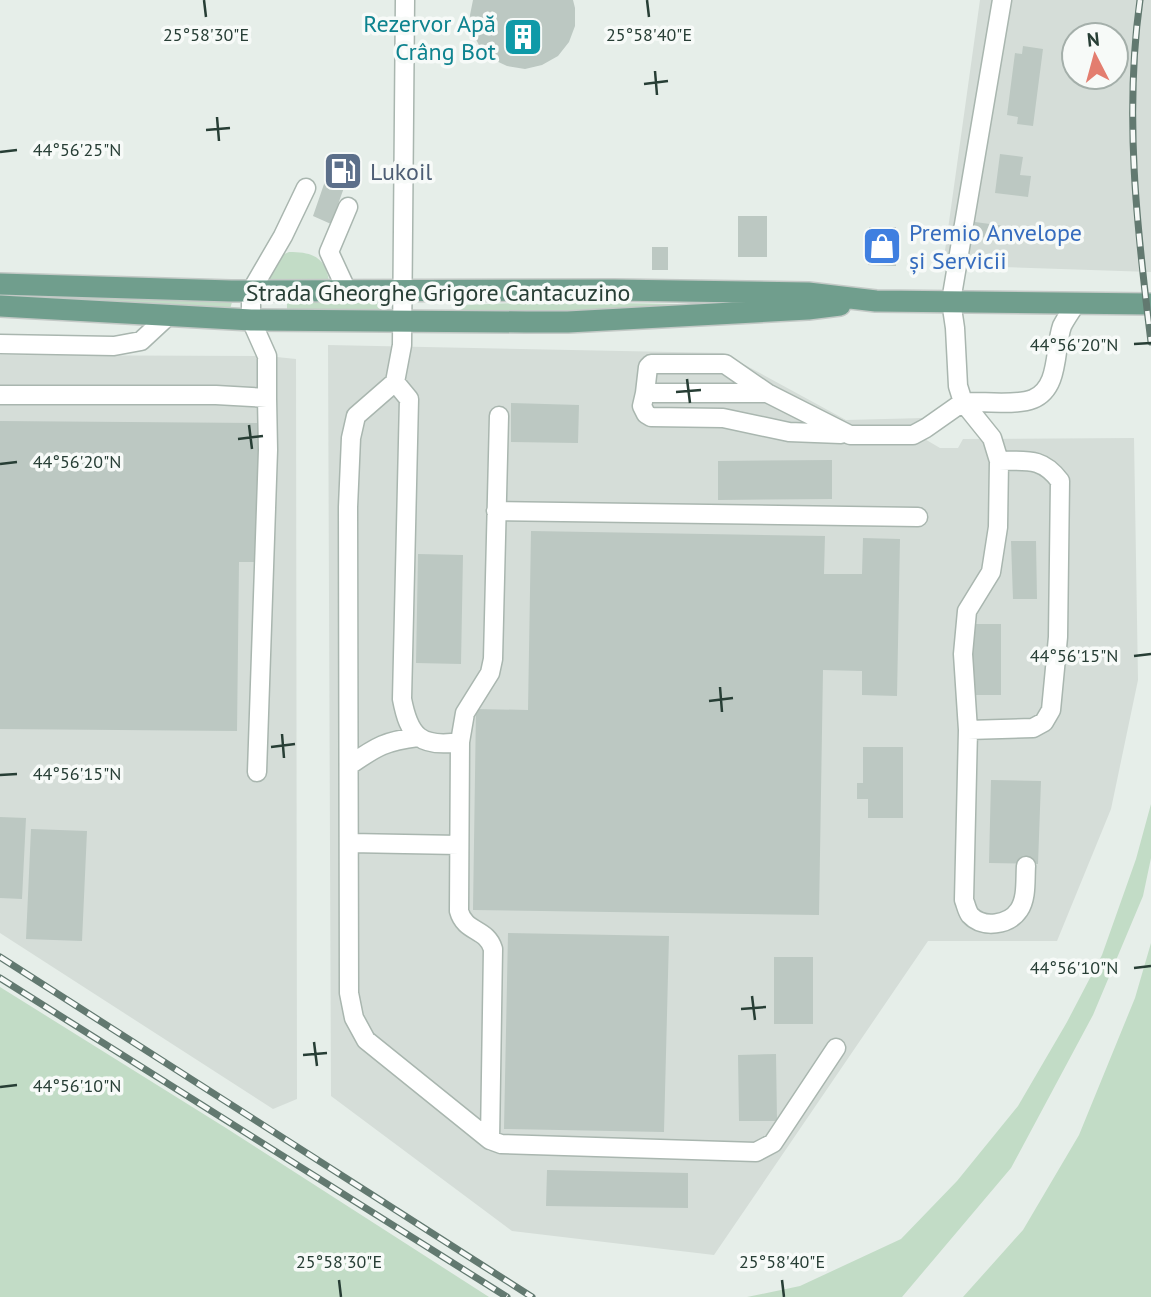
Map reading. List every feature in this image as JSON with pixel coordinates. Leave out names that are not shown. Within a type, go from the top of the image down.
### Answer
[{"type":"main road","name":"Strada Gheorghe Grigore Cantacuzino","points":[[0,284],[251,291],[614,290],[794,293],[876,300],[1151,304]]},
{"type":"main road","name":"Strada Gheorghe Grigore Cantacuzino","points":[[0,306],[251,320],[568,322],[808,309],[876,300]]},
{"type":"street","points":[[405,0],[402,345],[395,382],[356,416],[351,438],[348,507],[349,993],[354,1018],[366,1040],[490,1140],[501,1144],[756,1152],[773,1143],[836,1048]]},
{"type":"street","points":[[1002,0],[951,301],[956,328],[958,386],[963,402],[992,439],[999,461],[998,527],[991,572],[967,611],[963,654],[968,730],[964,900],[968,914],[979,922],[1000,923],[1013,918],[1021,907],[1026,890],[1026,866]]},
{"type":"street","points":[[257,772],[268,450],[267,356],[251,320],[251,291],[283,236],[306,188]]},
{"type":"street","points":[[347,290],[329,252],[348,207]]},
{"type":"street","points":[[850,435],[767,393],[725,364],[651,364],[648,367],[642,406],[646,414],[652,417],[723,418],[789,432],[850,435],[913,435],[963,402],[1031,400],[1042,394],[1052,377],[1062,326],[1076,303]]},
{"type":"street","points":[[0,344],[114,346],[141,341],[169,315]]},
{"type":"street","points":[[395,382],[409,399],[402,699],[407,723],[418,737],[429,743],[460,742]]},
{"type":"street","points":[[645,393],[767,393]]},
{"type":"street","points":[[0,395],[216,395],[267,398]]},
{"type":"street","points":[[490,1140],[493,949],[485,936],[466,926],[461,918],[460,742],[465,713],[490,673],[493,659],[499,416]]},
{"type":"street","points":[[968,730],[1033,728],[1044,722],[1051,710],[1058,637],[1060,481],[1050,468],[1035,461],[999,461]]},
{"type":"street","points":[[496,511],[918,517]]},
{"type":"street","points":[[350,765],[389,741],[418,737]]},
{"type":"street","points":[[350,844],[459,845]]},
{"type":"shaded area","points":[[980,0],[1151,0],[1151,272],[943,265]]},
{"type":"shaded area","points":[[328,345],[723,353],[846,420],[924,418],[923,438],[940,448],[958,448],[963,439],[1134,438],[1138,680],[1111,809],[1057,941],[928,941],[714,1255],[512,1231],[331,1096]]},
{"type":"shaded area","points":[[0,355],[267,356],[296,359],[297,1099],[273,1109],[0,933]]},
{"type":"green space","points":[[289,252],[305,253],[321,261],[329,281],[263,280],[275,258]]},
{"type":"green space","points":[[51,294],[233,299],[230,309],[54,297]]},
{"type":"green space","points":[[287,302],[382,302],[382,315],[287,314]]},
{"type":"green space","points":[[550,302],[729,305],[547,316],[461,313],[462,305]]},
{"type":"green space","points":[[1151,804],[1151,858],[1143,896],[1093,1015],[1011,1168],[902,1297],[747,1297],[800,1286],[901,1239],[957,1181],[1018,1106],[1102,955],[1136,859]]},
{"type":"green space","points":[[1151,943],[1151,1297],[963,1297],[1023,1230],[1079,1135],[1135,998]]},
{"type":"green space","points":[[0,987],[226,1128],[489,1297],[0,1297]]},
{"type":"building","name":"Rezervor Apă Crâng Bot","points":[[473,0],[573,0],[575,26],[569,42],[558,56],[542,65],[525,69],[507,66],[492,59],[480,47],[472,32],[470,15]]},
{"type":"building","points":[[1023,46],[1043,49],[1033,126],[1017,124],[1018,117],[1007,115],[1015,53],[1022,54]]},
{"type":"building","points":[[1000,154],[1023,157],[1020,175],[1031,176],[1028,197],[995,193]]},
{"type":"building","points":[[333,158],[358,167],[352,185],[346,182],[331,224],[313,216]]},
{"type":"building","points":[[738,216],[767,216],[767,257],[738,257]]},
{"type":"building","points":[[975,222],[1020,228],[1019,242],[973,236]]},
{"type":"building","name":"Premio Anvelope și Servicii","points":[[869,227],[896,227],[896,266],[868,265]]},
{"type":"building","points":[[652,247],[668,247],[668,270],[652,270]]},
{"type":"building","points":[[511,403],[579,405],[578,443],[511,442]]},
{"type":"building","points":[[0,421],[261,423],[260,562],[239,562],[237,731],[0,729]]},
{"type":"building","points":[[832,460],[832,499],[718,500],[718,461]]},
{"type":"building","points":[[531,531],[825,536],[824,574],[862,574],[863,538],[900,539],[897,696],[862,695],[862,671],[823,670],[819,915],[473,910],[476,709],[528,710]]},
{"type":"building","points":[[1011,541],[1036,541],[1037,599],[1013,599]]},
{"type":"building","points":[[418,554],[463,555],[461,664],[416,663]]},
{"type":"building","points":[[972,624],[1001,624],[1001,695],[972,695]]},
{"type":"building","points":[[863,747],[903,747],[903,818],[868,818],[868,799],[857,799],[857,783],[863,783]]},
{"type":"building","points":[[991,780],[1041,781],[1038,864],[989,863]]},
{"type":"building","points":[[0,817],[26,818],[22,899],[0,898]]},
{"type":"building","points":[[31,829],[87,831],[82,941],[26,939]]},
{"type":"building","points":[[508,933],[669,936],[664,1132],[504,1129]]},
{"type":"building","points":[[774,957],[813,957],[813,1024],[774,1024]]},
{"type":"building","points":[[776,1054],[777,1121],[739,1121],[738,1055]]},
{"type":"building","points":[[547,1170],[688,1173],[688,1208],[546,1206]]},
{"type":"railway","points":[[1140,0],[1133,86],[1134,171],[1151,342]]},
{"type":"railway","points":[[0,957],[532,1297]]},
{"type":"railway","points":[[0,978],[507,1297]]},
{"type":"place","name":"Rezervor Apă Crâng Bot","points":[[523,37]]},
{"type":"place","name":"Lukoil","points":[[343,171]]},
{"type":"place","name":"Premio Anvelope și Servicii","points":[[882,246]]}]
